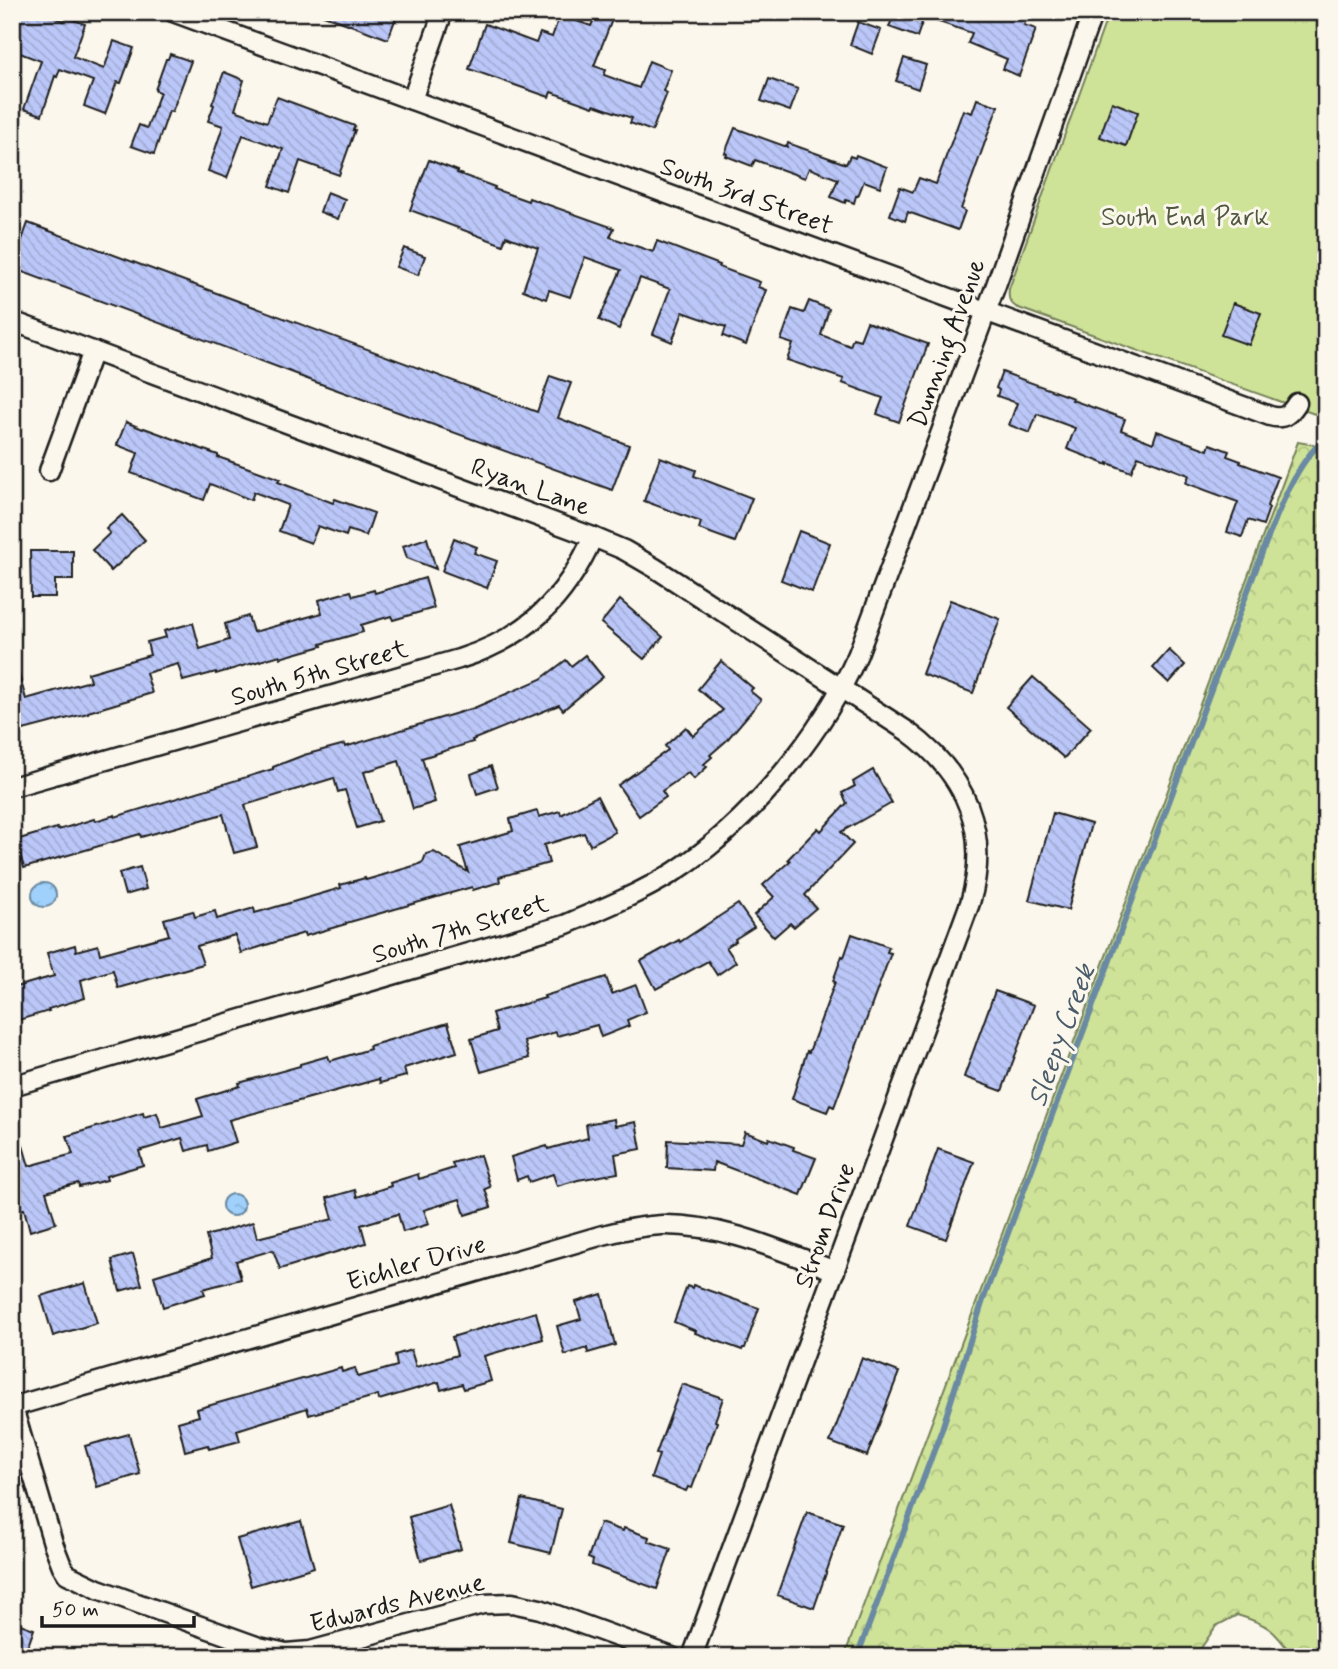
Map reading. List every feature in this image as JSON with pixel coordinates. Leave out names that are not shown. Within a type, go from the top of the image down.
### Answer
[{"type":"street","name":"South 3rd Street","points":[[173,12],[1274,417],[1281,418],[1289,414],[1297,403]]},
{"type":"street","points":[[412,100],[443,12]]},
{"type":"street","name":"Dunning Avenue","points":[[842,688],[874,615],[1093,12]]},
{"type":"street","name":"Ryan Lane","points":[[12,321],[624,550],[842,688],[926,745],[954,779],[969,806]]},
{"type":"street","points":[[49,471],[93,351]]},
{"type":"street","name":"South 5th Street","points":[[12,787],[491,648],[521,630],[553,602],[578,569],[593,537]]},
{"type":"street","name":"South 7th Street","points":[[12,1086],[532,935],[613,905],[677,870],[719,838],[747,812],[795,757],[842,688]]},
{"type":"street","name":"Strom Drive","points":[[692,1657],[973,894],[978,850],[969,806]]},
{"type":"street","name":"Eichler Drive","points":[[12,1406],[628,1229],[663,1225],[714,1230],[756,1242],[835,1271]]},
{"type":"street","name":"Edwards Avenue","points":[[12,1406],[51,1538],[62,1566],[70,1576],[103,1590],[259,1647],[286,1653],[310,1651],[470,1607],[499,1603],[540,1609],[672,1657]]},
{"type":"green space","name":"South End Park","points":[[1109,12],[1326,12],[1326,418],[1016,307],[1010,301],[1009,289]]},
{"type":"green space","points":[[1298,442],[1326,447],[1326,1657],[1293,1657],[1270,1629],[1237,1615],[1216,1626],[1195,1657],[844,1657]]},
{"type":"water","points":[[44,883],[52,887],[56,895],[52,903],[44,907],[36,903],[32,895],[36,887]]},
{"type":"water","points":[[229,1194],[237,1194],[244,1201],[244,1209],[237,1216],[229,1216],[222,1209],[222,1201]]},
{"type":"building","points":[[12,12],[41,12],[64,21],[66,17],[85,24],[73,57],[104,69],[114,41],[134,48],[121,83],[117,82],[105,114],[84,106],[93,81],[60,69],[57,77],[55,76],[42,115],[24,109],[41,61],[12,50]]},
{"type":"building","points":[[321,12],[398,12],[388,39]]},
{"type":"building","points":[[597,12],[615,12],[594,66],[606,70],[604,75],[639,88],[649,61],[671,70],[663,91],[667,93],[652,131],[630,123],[632,118],[594,105],[593,107],[551,92],[549,97],[469,69],[485,24],[536,43],[540,33],[552,37],[560,15],[591,26]]},
{"type":"building","points":[[895,12],[1004,12],[1026,20],[1024,25],[1036,29],[1019,76],[1003,69],[1007,59],[968,43],[972,33],[924,17],[917,37],[889,27]]},
{"type":"building","points":[[858,22],[881,30],[872,54],[850,45]]},
{"type":"building","points":[[170,54],[191,61],[154,154],[131,146],[139,125],[147,128],[160,92],[155,90]]},
{"type":"building","points":[[904,58],[926,65],[918,89],[896,81]]},
{"type":"building","points":[[224,72],[244,80],[235,110],[267,122],[277,97],[355,126],[339,175],[300,161],[289,193],[270,186],[283,149],[243,135],[227,178],[208,171],[223,126],[208,121]]},
{"type":"building","points":[[769,79],[798,89],[790,111],[761,101]]},
{"type":"building","points":[[977,99],[998,106],[961,209],[965,211],[958,230],[908,212],[905,221],[890,215],[900,187],[913,192],[919,178],[936,184],[963,110],[972,113]]},
{"type":"building","points":[[1112,102],[1138,112],[1126,146],[1100,137]]},
{"type":"building","points":[[735,128],[846,164],[850,156],[855,158],[856,155],[887,167],[880,187],[864,181],[854,203],[846,200],[845,203],[831,197],[838,179],[809,168],[805,178],[755,160],[752,166],[726,156]]},
{"type":"building","points":[[429,160],[495,187],[494,189],[528,201],[529,198],[614,228],[610,237],[653,252],[657,241],[760,282],[758,287],[766,290],[746,345],[723,336],[726,327],[683,312],[672,342],[653,334],[670,289],[640,278],[619,329],[599,320],[621,270],[585,257],[570,297],[549,290],[546,299],[523,290],[538,248],[506,236],[503,245],[410,210]]},
{"type":"building","points":[[327,192],[345,199],[338,219],[320,212]]},
{"type":"building","points":[[28,223],[537,412],[550,376],[571,383],[558,418],[629,445],[612,490],[12,268]]},
{"type":"building","points":[[404,248],[425,256],[418,275],[396,267]]},
{"type":"building","points":[[809,301],[829,309],[821,335],[850,346],[853,338],[860,340],[867,322],[928,344],[899,422],[877,414],[883,398],[842,383],[844,379],[787,360],[793,344],[781,340],[792,309],[804,313]]},
{"type":"building","points":[[1233,303],[1261,313],[1249,345],[1221,335]]},
{"type":"building","points":[[1002,372],[1125,419],[1121,430],[1153,443],[1157,431],[1208,450],[1210,444],[1229,451],[1227,456],[1241,461],[1240,463],[1278,477],[1263,525],[1248,520],[1242,537],[1227,532],[1238,502],[1186,483],[1189,475],[1138,456],[1131,472],[1067,449],[1075,428],[1037,414],[1030,433],[1009,425],[1017,403],[997,396],[999,390],[996,388]]},
{"type":"building","points":[[126,422],[280,479],[278,482],[333,503],[335,499],[374,513],[366,536],[348,530],[346,536],[318,526],[311,543],[279,531],[288,505],[254,492],[251,500],[210,484],[204,500],[131,473],[138,453],[117,445]]},
{"type":"building","points":[[660,457],[696,470],[694,476],[752,498],[735,542],[699,529],[701,522],[644,501]]},
{"type":"building","points":[[122,515],[145,540],[111,571],[92,550],[110,533],[106,529]]},
{"type":"building","points":[[799,531],[830,543],[812,592],[781,580]]},
{"type":"building","points":[[427,538],[436,569],[407,558],[403,546]]},
{"type":"building","points":[[454,538],[477,547],[474,553],[497,561],[487,588],[442,571]]},
{"type":"building","points":[[30,551],[73,551],[73,580],[55,580],[55,597],[31,597]]},
{"type":"building","points":[[425,578],[434,608],[393,620],[391,616],[361,625],[363,632],[321,644],[322,646],[216,674],[183,681],[178,664],[146,673],[152,693],[12,733],[12,669],[17,668],[26,699],[90,681],[88,673],[150,655],[147,642],[166,637],[164,631],[193,623],[200,649],[229,640],[225,624],[248,616],[253,632],[322,613],[319,600],[351,591],[353,596],[374,590],[375,593]]},
{"type":"building","points":[[620,600],[663,637],[644,659],[601,623]]},
{"type":"building","points":[[950,600],[1000,619],[973,693],[922,674]]},
{"type":"building","points":[[1169,650],[1185,665],[1169,683],[1153,668]]},
{"type":"building","points":[[585,655],[603,677],[563,710],[559,705],[472,740],[473,742],[422,758],[435,802],[413,809],[399,761],[364,772],[380,821],[357,828],[345,790],[338,792],[334,778],[245,805],[257,847],[234,853],[223,814],[141,837],[140,834],[24,868],[16,840],[94,819],[115,817],[273,769],[304,755],[345,744],[345,747],[474,708],[541,679],[566,660],[571,666]]},
{"type":"building","points":[[721,661],[753,688],[750,691],[761,700],[726,741],[710,755],[712,757],[704,764],[707,767],[694,779],[688,773],[662,791],[666,797],[639,816],[618,785],[668,750],[665,746],[686,727],[693,736],[723,710],[698,689]]},
{"type":"building","points":[[1033,677],[1091,728],[1064,758],[1006,707]]},
{"type":"building","points":[[491,766],[498,787],[477,794],[471,774]]},
{"type":"building","points":[[873,770],[892,803],[841,832],[853,844],[805,895],[816,908],[794,927],[790,923],[774,937],[754,915],[774,897],[763,885],[790,861],[788,859],[818,828],[821,831],[847,803],[842,793],[855,786],[853,782]]},
{"type":"building","points":[[597,796],[615,832],[590,845],[584,833],[544,845],[549,863],[499,877],[500,882],[473,890],[472,887],[305,936],[304,933],[241,953],[235,935],[197,946],[203,964],[118,988],[113,970],[81,980],[85,998],[12,1022],[12,988],[54,976],[47,953],[75,945],[76,951],[98,945],[100,954],[169,935],[164,919],[193,911],[195,917],[215,911],[217,919],[254,908],[255,913],[341,888],[340,885],[417,865],[423,862],[426,854],[434,852],[468,872],[460,847],[513,831],[510,819],[537,811],[539,817],[560,811],[561,815]]},
{"type":"building","points":[[1053,813],[1091,824],[1068,910],[1029,900]]},
{"type":"building","points":[[140,867],[146,889],[125,895],[119,873]]},
{"type":"building","points":[[738,904],[754,927],[726,947],[736,962],[717,975],[708,961],[656,989],[641,961],[679,940],[680,942]]},
{"type":"building","points":[[852,934],[889,947],[887,952],[891,953],[834,1107],[830,1105],[827,1112],[792,1099],[807,1051],[809,1052]]},
{"type":"building","points":[[606,977],[612,994],[636,985],[646,1012],[627,1020],[629,1026],[601,1037],[597,1025],[557,1036],[556,1032],[524,1041],[529,1058],[481,1072],[471,1039],[497,1031],[492,1013]]},
{"type":"building","points":[[995,991],[1034,1005],[1002,1091],[964,1077]]},
{"type":"building","points":[[448,1023],[457,1052],[404,1068],[406,1076],[380,1083],[379,1079],[229,1120],[236,1142],[208,1151],[207,1145],[186,1151],[182,1138],[139,1151],[143,1165],[106,1176],[107,1180],[79,1187],[78,1183],[46,1192],[56,1223],[30,1231],[24,1209],[12,1212],[12,1125],[17,1125],[29,1166],[73,1154],[67,1136],[143,1113],[144,1117],[157,1113],[162,1128],[203,1116],[197,1099],[240,1086],[239,1083],[328,1056],[330,1061],[370,1049],[369,1046]]},
{"type":"building","points":[[614,1119],[615,1126],[636,1122],[641,1149],[615,1154],[618,1173],[557,1186],[553,1174],[529,1182],[527,1176],[517,1180],[511,1157],[588,1138],[586,1124]]},
{"type":"building","points":[[745,1132],[794,1147],[793,1150],[816,1158],[801,1195],[714,1162],[713,1171],[667,1168],[668,1140],[741,1144]]},
{"type":"building","points":[[938,1149],[974,1162],[946,1239],[910,1226]]},
{"type":"building","points":[[480,1155],[490,1187],[485,1189],[491,1207],[465,1215],[460,1199],[424,1210],[429,1224],[403,1232],[398,1214],[361,1225],[366,1243],[280,1269],[273,1250],[236,1261],[241,1279],[203,1289],[205,1294],[163,1307],[154,1276],[212,1258],[206,1236],[253,1222],[257,1238],[333,1219],[327,1198],[355,1190],[357,1197],[418,1174],[419,1179],[454,1168],[452,1163]]},
{"type":"building","points":[[133,1254],[142,1285],[120,1291],[112,1260]]},
{"type":"building","points":[[85,1283],[97,1323],[53,1336],[41,1296]]},
{"type":"building","points":[[693,1285],[759,1308],[745,1348],[742,1350],[695,1333],[696,1331],[674,1322],[687,1286],[692,1288]]},
{"type":"building","points":[[602,1294],[615,1345],[588,1353],[587,1348],[565,1355],[557,1326],[581,1319],[576,1302]]},
{"type":"building","points":[[536,1312],[543,1339],[484,1356],[491,1381],[464,1389],[462,1384],[441,1390],[439,1382],[379,1400],[378,1395],[309,1415],[307,1408],[237,1430],[240,1441],[209,1449],[208,1445],[185,1451],[178,1422],[199,1416],[197,1409],[341,1368],[342,1372],[355,1368],[358,1377],[397,1366],[395,1355],[411,1350],[416,1367],[457,1355],[452,1337]]},
{"type":"building","points":[[862,1358],[899,1372],[867,1456],[830,1442]]},
{"type":"building","points":[[682,1384],[723,1398],[715,1421],[717,1422],[692,1488],[688,1487],[686,1491],[651,1478],[659,1455],[656,1454]]},
{"type":"building","points":[[129,1434],[140,1474],[97,1487],[85,1446]]},
{"type":"building","points":[[522,1499],[562,1509],[551,1553],[511,1543]]},
{"type":"building","points":[[449,1505],[461,1549],[421,1560],[409,1517]]},
{"type":"building","points":[[807,1512],[843,1524],[814,1608],[777,1595]]},
{"type":"building","points":[[301,1521],[314,1567],[251,1586],[237,1539]]},
{"type":"building","points":[[600,1523],[649,1537],[648,1541],[671,1549],[657,1589],[592,1565],[593,1560],[588,1558]]},
{"type":"building","points":[[12,1621],[34,1629],[24,1657],[12,1657]]},
{"type":"waterway","name":"Sleepy Creek","points":[[857,1657],[942,1429],[983,1300],[1266,542],[1298,472],[1306,459],[1326,439]]}]
